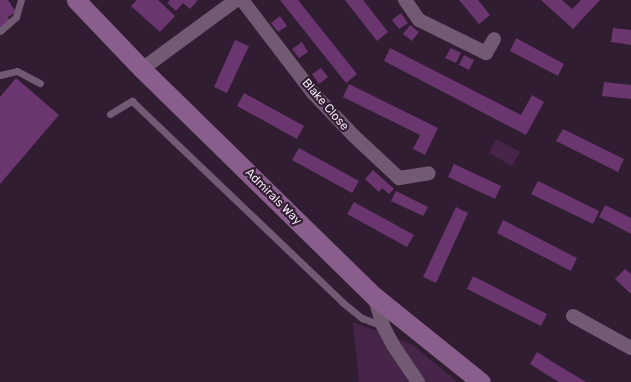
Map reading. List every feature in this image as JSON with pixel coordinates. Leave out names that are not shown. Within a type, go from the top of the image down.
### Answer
[{"type":"street","name":"Admirals Way","points":[[76,0],[142,69],[374,296],[480,382]]},
{"type":"street","points":[[142,69],[236,0]]},
{"type":"street","name":"Blake Close","points":[[242,0],[314,93],[354,136],[399,178],[429,173]]},
{"type":"street","points":[[405,0],[419,20],[486,53],[494,39]]},
{"type":"street","points":[[374,296],[383,326],[393,345],[418,382]]},
{"type":"street","points":[[573,316],[631,348]]},
{"type":"lane","points":[[0,31],[16,17],[21,0]]},
{"type":"lane","points":[[0,75],[17,71],[40,83]]},
{"type":"lane","points":[[110,114],[132,101],[342,302],[362,318],[383,326]]},
{"type":"shaded area","points":[[496,139],[520,152],[512,166],[489,153]]},
{"type":"shaded area","points":[[353,322],[413,345],[457,382],[359,382]]},
{"type":"building","points":[[0,0],[8,0],[16,12],[8,17],[10,21],[0,27]]},
{"type":"building","points":[[137,0],[158,0],[175,16],[160,32],[131,6]]},
{"type":"building","points":[[170,0],[198,0],[190,9],[183,3],[176,11],[167,3]]},
{"type":"building","points":[[280,0],[298,0],[357,74],[346,83]]},
{"type":"building","points":[[345,0],[363,0],[388,32],[377,41]]},
{"type":"building","points":[[459,0],[478,0],[490,15],[479,24]]},
{"type":"building","points":[[541,0],[562,0],[572,9],[581,0],[600,0],[573,29]]},
{"type":"building","points":[[401,13],[408,23],[399,29],[392,20]]},
{"type":"building","points":[[280,16],[287,26],[278,32],[271,23]]},
{"type":"building","points":[[410,25],[419,32],[412,41],[403,34]]},
{"type":"building","points":[[613,28],[631,30],[631,45],[611,42]]},
{"type":"building","points":[[516,38],[564,64],[558,76],[510,51]]},
{"type":"building","points":[[235,40],[249,46],[227,93],[214,87]]},
{"type":"building","points":[[302,42],[308,52],[299,58],[292,49]]},
{"type":"building","points":[[390,48],[521,115],[532,95],[544,102],[526,135],[384,61]]},
{"type":"building","points":[[451,48],[461,53],[456,63],[445,58]]},
{"type":"building","points":[[464,55],[474,60],[469,70],[459,65]]},
{"type":"building","points":[[321,68],[328,77],[319,84],[312,74]]},
{"type":"building","points":[[16,78],[59,115],[0,184],[0,97]]},
{"type":"building","points":[[604,82],[631,85],[631,99],[602,96]]},
{"type":"building","points":[[349,84],[438,128],[425,155],[413,149],[420,135],[343,97]]},
{"type":"building","points":[[244,93],[304,126],[297,139],[237,106]]},
{"type":"building","points":[[563,129],[624,159],[618,172],[556,141]]},
{"type":"building","points":[[299,148],[359,181],[352,193],[292,160]]},
{"type":"building","points":[[454,164],[501,186],[495,199],[448,177]]},
{"type":"building","points":[[373,170],[394,189],[389,194],[382,188],[379,192],[365,179]]},
{"type":"building","points":[[538,181],[599,211],[593,224],[531,194]]},
{"type":"building","points":[[396,191],[428,207],[423,216],[391,201]]},
{"type":"building","points":[[354,202],[414,235],[407,247],[347,214]]},
{"type":"building","points":[[605,205],[631,218],[631,234],[599,217]]},
{"type":"building","points":[[456,207],[468,213],[436,283],[423,277]]},
{"type":"building","points":[[503,220],[577,258],[571,271],[497,233]]},
{"type":"building","points":[[625,269],[631,274],[631,294],[615,279]]},
{"type":"building","points":[[473,276],[547,314],[541,326],[467,289]]},
{"type":"building","points":[[537,352],[586,382],[559,382],[544,373],[530,364]]}]
